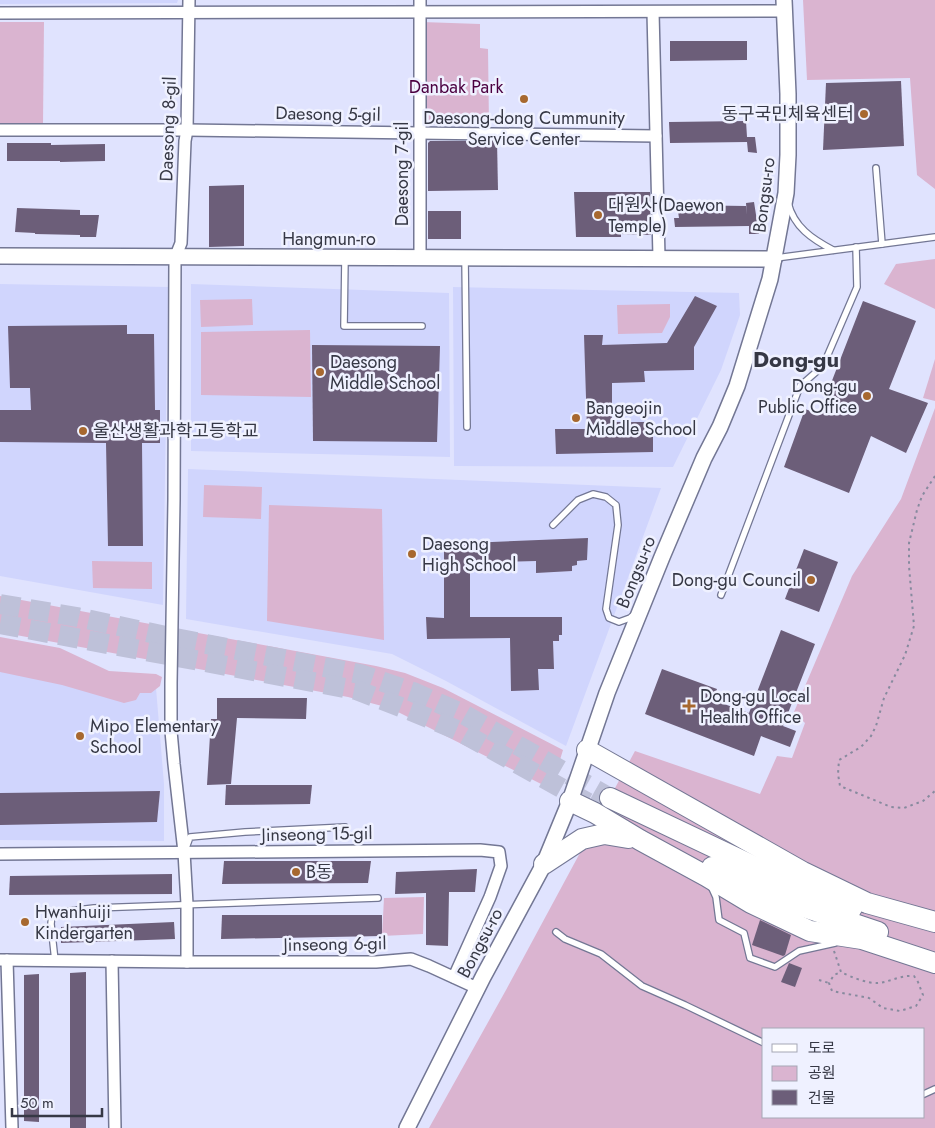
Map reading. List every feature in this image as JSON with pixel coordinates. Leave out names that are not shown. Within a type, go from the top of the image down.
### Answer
[{"type":"highway","points":[[587,750],[811,876],[867,903],[935,922]]},
{"type":"highway","points":[[570,801],[595,813],[751,903],[810,931],[862,939],[935,963]]},
{"type":"highway","points":[[935,935],[900,926],[808,892],[605,804],[709,866],[804,907],[935,952]]},
{"type":"highway","points":[[544,864],[582,839],[604,834],[640,840]]},
{"type":"main road","name":"Bongsu-ro","points":[[407,1128],[477,988],[544,864],[570,801],[607,693],[640,609],[691,486],[738,386],[770,279],[786,193],[788,94],[784,6]]},
{"type":"main road","name":"Hangmun-ro","points":[[0,256],[774,259]]},
{"type":"street","name":"Daesong 8-gil","points":[[184,852],[174,764],[171,692],[175,258],[181,243],[187,130],[189,0]]},
{"type":"street","name":"Daesong 7-gil","points":[[420,0],[420,258]]},
{"type":"street","points":[[0,13],[420,12],[533,6],[653,12],[784,6]]},
{"type":"street","points":[[653,12],[659,258]]},
{"type":"street","name":"Daesong 5-gil","points":[[0,130],[187,130],[656,136]]},
{"type":"street","name":"Jinseong 15-gil","points":[[0,854],[470,850],[499,852],[501,866],[490,897],[454,978]]},
{"type":"street","points":[[184,852],[187,904],[187,962]]},
{"type":"street","name":"Jinseong 6-gil","points":[[12,1128],[4,960],[376,962],[411,959],[477,988]]},
{"type":"street","points":[[112,961],[115,1128]]},
{"type":"lane","points":[[876,168],[882,244]]},
{"type":"lane","points":[[786,193],[794,219],[801,228],[810,237],[833,250]]},
{"type":"lane","points":[[774,259],[935,236]]},
{"type":"lane","points":[[721,595],[800,386],[823,366],[857,288],[856,247]]},
{"type":"lane","points":[[345,258],[344,326],[422,326]]},
{"type":"lane","points":[[465,258],[467,427]]},
{"type":"lane","points":[[553,525],[578,500],[593,494],[606,498],[616,505],[618,525],[606,609],[609,618],[618,622],[630,618],[640,609]]},
{"type":"lane","points":[[184,852],[190,837],[345,827]]},
{"type":"lane","points":[[706,876],[716,897],[719,920],[744,933],[750,958],[775,967],[799,951],[862,939]]},
{"type":"lane","points":[[55,961],[51,924],[52,912],[94,908],[187,904],[378,898]]},
{"type":"lane","points":[[556,932],[564,939],[601,954],[642,986],[762,1042]]},
{"type":"path","points":[[935,476],[922,496],[909,543],[914,626],[905,655],[884,698],[871,736],[861,747],[839,760],[838,774],[840,786],[891,807],[904,808],[923,802],[935,791]]},
{"type":"path","points":[[829,983],[832,991],[869,998],[883,1008],[900,1011],[916,1006],[923,995],[914,976],[905,975],[878,983],[855,978],[841,972],[832,944]]},
{"type":"path","points":[[829,983],[834,976],[841,972]]},
{"type":"path","points":[[819,980],[829,983]]},
{"type":"shaded area","points":[[0,0],[178,0],[177,3],[0,4]]},
{"type":"shaded area","name":"울산생활과학고등학교","points":[[0,284],[168,287],[163,605],[0,576]]},
{"type":"shaded area","name":"Daesong Middle School","points":[[191,284],[449,293],[450,457],[191,451]]},
{"type":"shaded area","name":"Bangeojin Middle School","points":[[453,287],[739,293],[740,315],[721,370],[673,467],[454,466]]},
{"type":"shaded area","name":"Daesong High School","points":[[188,469],[661,488],[566,746],[392,654],[186,619]]},
{"type":"shaded area","name":"Mipo Elementary School","points":[[0,667],[156,688],[164,784],[164,841],[0,840]]},
{"type":"green space","points":[[803,0],[935,0],[935,189],[917,175],[910,78],[807,80]]},
{"type":"green space","points":[[0,22],[44,22],[43,124],[0,124]]},
{"type":"green space","name":"Danbak Park","points":[[422,22],[480,24],[480,48],[488,49],[489,126],[425,124]]},
{"type":"green space","points":[[935,259],[935,309],[884,284],[896,264]]},
{"type":"green space","points":[[252,299],[253,325],[201,327],[200,300]]},
{"type":"green space","points":[[670,304],[670,317],[662,333],[618,334],[617,305]]},
{"type":"green space","points":[[310,330],[311,397],[201,395],[201,332]]},
{"type":"green space","points":[[935,359],[935,401],[923,398]]},
{"type":"green space","points":[[935,408],[935,1128],[429,1128],[635,751],[760,794],[777,756],[792,758],[805,723],[794,712],[852,576],[901,499]]},
{"type":"green space","points":[[204,485],[262,487],[261,519],[203,517]]},
{"type":"green space","points":[[269,505],[382,509],[384,640],[267,621]]},
{"type":"green space","points":[[92,561],[152,562],[152,589],[93,588]]},
{"type":"green space","points":[[0,596],[405,673],[443,688],[563,750],[551,789],[400,713],[382,706],[348,697],[0,632]]},
{"type":"green space","points":[[0,637],[60,648],[109,671],[156,674],[162,677],[160,686],[151,693],[140,693],[136,700],[124,703],[62,685],[0,672]]},
{"type":"green space","points":[[424,897],[423,934],[382,936],[384,898]]},
{"type":"building","points":[[670,41],[747,41],[747,60],[670,61]]},
{"type":"building","name":"동구국민체육센터","points":[[901,81],[904,146],[823,150],[826,83]]},
{"type":"building","points":[[746,121],[747,137],[755,137],[757,153],[748,152],[747,142],[670,143],[669,122]]},
{"type":"building","points":[[430,141],[497,141],[498,190],[428,191],[428,143]]},
{"type":"building","points":[[7,143],[51,143],[51,145],[105,144],[105,161],[7,161]]},
{"type":"building","points":[[244,185],[244,246],[209,247],[209,186]]},
{"type":"building","name":"대원사(Daewon Temple)","points":[[574,192],[650,192],[651,235],[621,234],[621,237],[576,237]]},
{"type":"building","points":[[754,202],[759,234],[749,234],[749,226],[675,227],[674,218],[679,218],[677,205],[746,206],[747,215],[746,203]]},
{"type":"building","points":[[17,208],[80,210],[80,215],[99,215],[96,237],[15,232]]},
{"type":"building","points":[[428,211],[461,211],[461,239],[428,239]]},
{"type":"building","points":[[695,296],[717,306],[694,347],[694,370],[644,371],[645,382],[612,383],[612,422],[653,422],[653,452],[556,454],[555,429],[587,429],[584,335],[603,335],[602,345],[667,343]]},
{"type":"building","name":"Dong-gu Public Office","points":[[863,301],[916,321],[889,389],[928,403],[906,453],[871,436],[849,493],[784,467],[805,409],[819,414]]},
{"type":"building","points":[[127,325],[127,334],[154,334],[155,410],[160,410],[160,443],[142,443],[143,546],[108,546],[106,443],[0,442],[0,410],[31,410],[30,388],[10,388],[8,326]]},
{"type":"building","points":[[312,345],[440,346],[437,442],[313,441]]},
{"type":"building","points":[[588,538],[587,560],[577,561],[577,565],[572,566],[572,571],[536,573],[536,561],[470,563],[470,617],[562,617],[562,635],[559,635],[559,641],[553,641],[554,669],[538,669],[539,690],[511,691],[510,638],[427,639],[426,617],[444,618],[444,544]]},
{"type":"building","name":"Dong-gu Council","points":[[804,549],[838,562],[819,612],[785,599]]},
{"type":"building","points":[[781,630],[815,644],[783,726],[796,731],[790,747],[761,736],[754,756],[645,714],[662,669],[717,689],[713,700],[749,713]]},
{"type":"building","points":[[217,698],[307,698],[306,719],[237,718],[231,784],[207,785],[211,719],[217,719]]},
{"type":"building","points":[[226,785],[312,785],[310,804],[225,805]]},
{"type":"building","points":[[160,791],[157,822],[0,825],[0,793]]},
{"type":"building","name":"B동","points":[[224,861],[371,861],[368,883],[222,884]]},
{"type":"building","points":[[477,869],[475,892],[449,892],[448,946],[426,945],[426,893],[395,894],[396,872]]},
{"type":"building","points":[[172,874],[172,894],[9,895],[10,876]]},
{"type":"building","points":[[222,915],[382,915],[382,936],[221,939]]},
{"type":"building","points":[[760,920],[791,935],[785,955],[783,956],[752,945]]},
{"type":"building","points":[[174,922],[175,939],[61,943],[61,927]]},
{"type":"building","points":[[789,963],[802,968],[795,987],[781,982]]},
{"type":"building","points":[[86,972],[86,1128],[70,1128],[70,973]]},
{"type":"building","points":[[39,974],[39,1122],[24,1121],[24,975]]},
{"type":"tunnel","points":[[0,604],[77,617],[360,674],[413,692],[463,714],[610,798]]},
{"type":"tunnel","points":[[0,624],[356,690],[457,730],[590,804]]},
{"type":"place","name":"Daesong-dong Cummunity Service Center","points":[[524,99]]},
{"type":"place","name":"동구국민체육센터","points":[[864,114]]},
{"type":"place","name":"대원사(Daewon Temple)","points":[[598,215]]},
{"type":"place","name":"Daesong Middle School","points":[[320,372]]},
{"type":"place","name":"Dong-gu Public Office","points":[[867,396]]},
{"type":"place","name":"Bangeojin Middle School","points":[[576,418]]},
{"type":"place","name":"울산생활과학고등학교","points":[[83,431]]},
{"type":"place","name":"Daesong High School","points":[[412,554]]},
{"type":"place","name":"Dong-gu Council","points":[[811,580]]},
{"type":"place","name":"Dong-gu Local Health Office","points":[[689,706]]},
{"type":"place","name":"Mipo Elementary School","points":[[80,736]]},
{"type":"place","name":"B동","points":[[296,872]]},
{"type":"place","name":"Hwanhuiji Kindergarten","points":[[25,922]]},
{"type":"district","name":"Dong-gu","points":[[796,359]]}]
